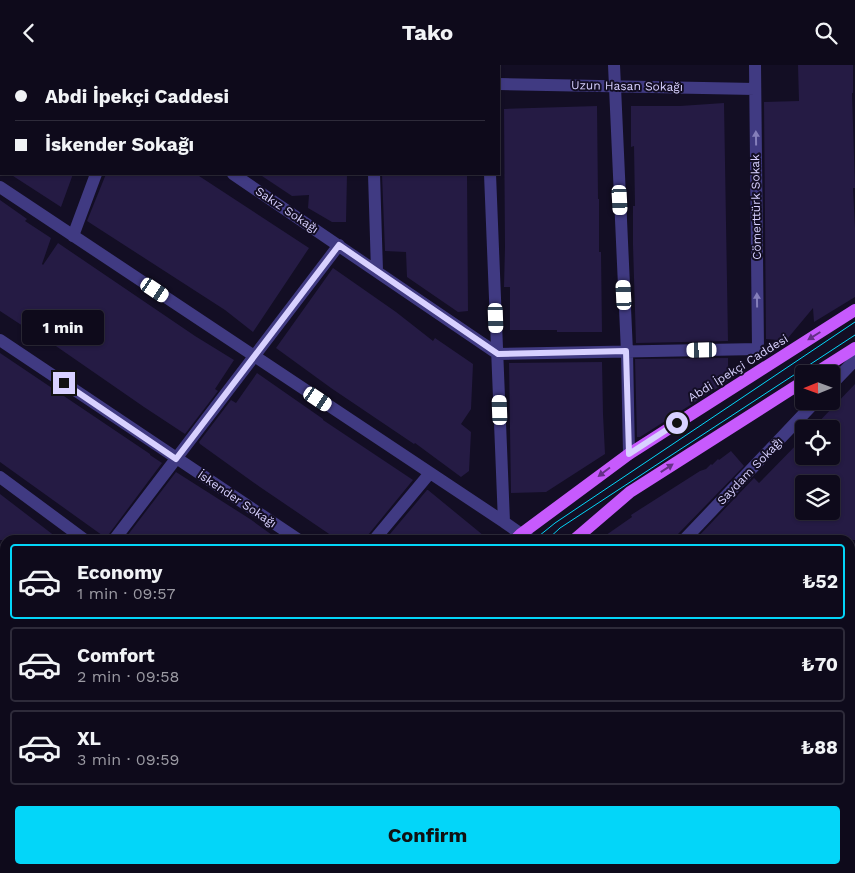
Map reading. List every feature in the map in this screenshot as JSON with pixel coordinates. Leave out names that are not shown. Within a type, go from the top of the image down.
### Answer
[{"type":"main road","name":"Abdi İpekçi Caddesi","points":[[527,535],[629,454],[855,310]]},
{"type":"main road","points":[[828,365],[855,348]]},
{"type":"main road","points":[[580,535],[630,492],[795,387]]},
{"type":"street","points":[[614,65],[629,454]]},
{"type":"street","name":"Cömerttürk Sokak","points":[[626,351],[758,349],[755,65]]},
{"type":"street","name":"Uzun Hasan Sokağı","points":[[500,84],[755,89]]},
{"type":"street","points":[[73,236],[96,175]]},
{"type":"street","name":"Sakız Sokağı","points":[[234,175],[498,354]]},
{"type":"street","points":[[374,175],[377,271]]},
{"type":"street","points":[[490,175],[504,522]]},
{"type":"street","points":[[0,187],[504,522],[519,535]]},
{"type":"street","points":[[118,535],[339,245]]},
{"type":"street","name":"İskender Sokağı","points":[[0,340],[291,535]]},
{"type":"street","points":[[498,354],[626,351]]},
{"type":"street","points":[[840,376],[855,360]]},
{"type":"street","name":"Saydam Sokağı","points":[[689,535],[807,410]]},
{"type":"street","points":[[378,535],[430,473]]},
{"type":"street","points":[[0,477],[78,535]]},
{"type":"building","points":[[798,65],[853,65],[855,297],[814,322],[813,308],[788,338],[778,340],[766,339],[764,102],[799,101]]},
{"type":"building","points":[[724,103],[728,341],[636,343],[633,245],[633,206],[635,206],[634,146],[631,147],[631,106],[680,106]]},
{"type":"building","points":[[597,106],[602,332],[510,330],[510,287],[504,287],[504,109]]},
{"type":"building","points":[[12,175],[73,175],[61,207]]},
{"type":"building","points":[[106,175],[198,175],[309,248],[253,332],[225,310],[87,221]]},
{"type":"building","points":[[260,175],[347,175],[346,222],[332,222],[308,208],[309,195],[292,196]]},
{"type":"building","points":[[382,175],[467,175],[468,311],[458,312],[407,277],[406,252],[385,251]]},
{"type":"building","points":[[0,200],[27,219],[25,221],[51,238],[43,265],[58,243],[195,336],[234,360],[215,389],[218,391],[185,434],[27,326],[26,328],[0,311]]},
{"type":"building","points":[[333,268],[396,312],[433,341],[435,338],[473,364],[471,409],[461,424],[471,432],[469,471],[461,477],[415,443],[331,388],[276,348]]},
{"type":"building","points":[[0,353],[162,463],[108,535],[102,535],[0,462]]},
{"type":"building","points":[[728,358],[728,381],[640,437],[637,437],[635,359]]},
{"type":"building","points":[[602,362],[605,454],[546,492],[511,493],[509,363]]},
{"type":"building","points":[[257,373],[413,480],[368,535],[331,535],[200,444],[199,442],[231,400],[236,403]]},
{"type":"building","points":[[855,384],[855,535],[700,535],[754,478],[759,483],[795,446],[795,465],[840,465],[840,420],[821,420],[830,410],[840,410],[840,400]]},
{"type":"building","points":[[731,451],[744,466],[678,535],[606,535],[632,517],[631,515]]},
{"type":"building","points":[[176,472],[272,535],[128,535]]},
{"type":"building","points":[[428,490],[483,535],[389,535]]},
{"type":"building","points":[[0,494],[53,535],[0,535]]},
{"type":"tram line","points":[[540,535],[555,523],[855,322]]},
{"type":"tram line","points":[[552,535],[560,528],[855,335]]},
{"type":"route","points":[[64,383],[176,459],[339,245],[498,354],[626,351],[629,454],[677,423]]}]
